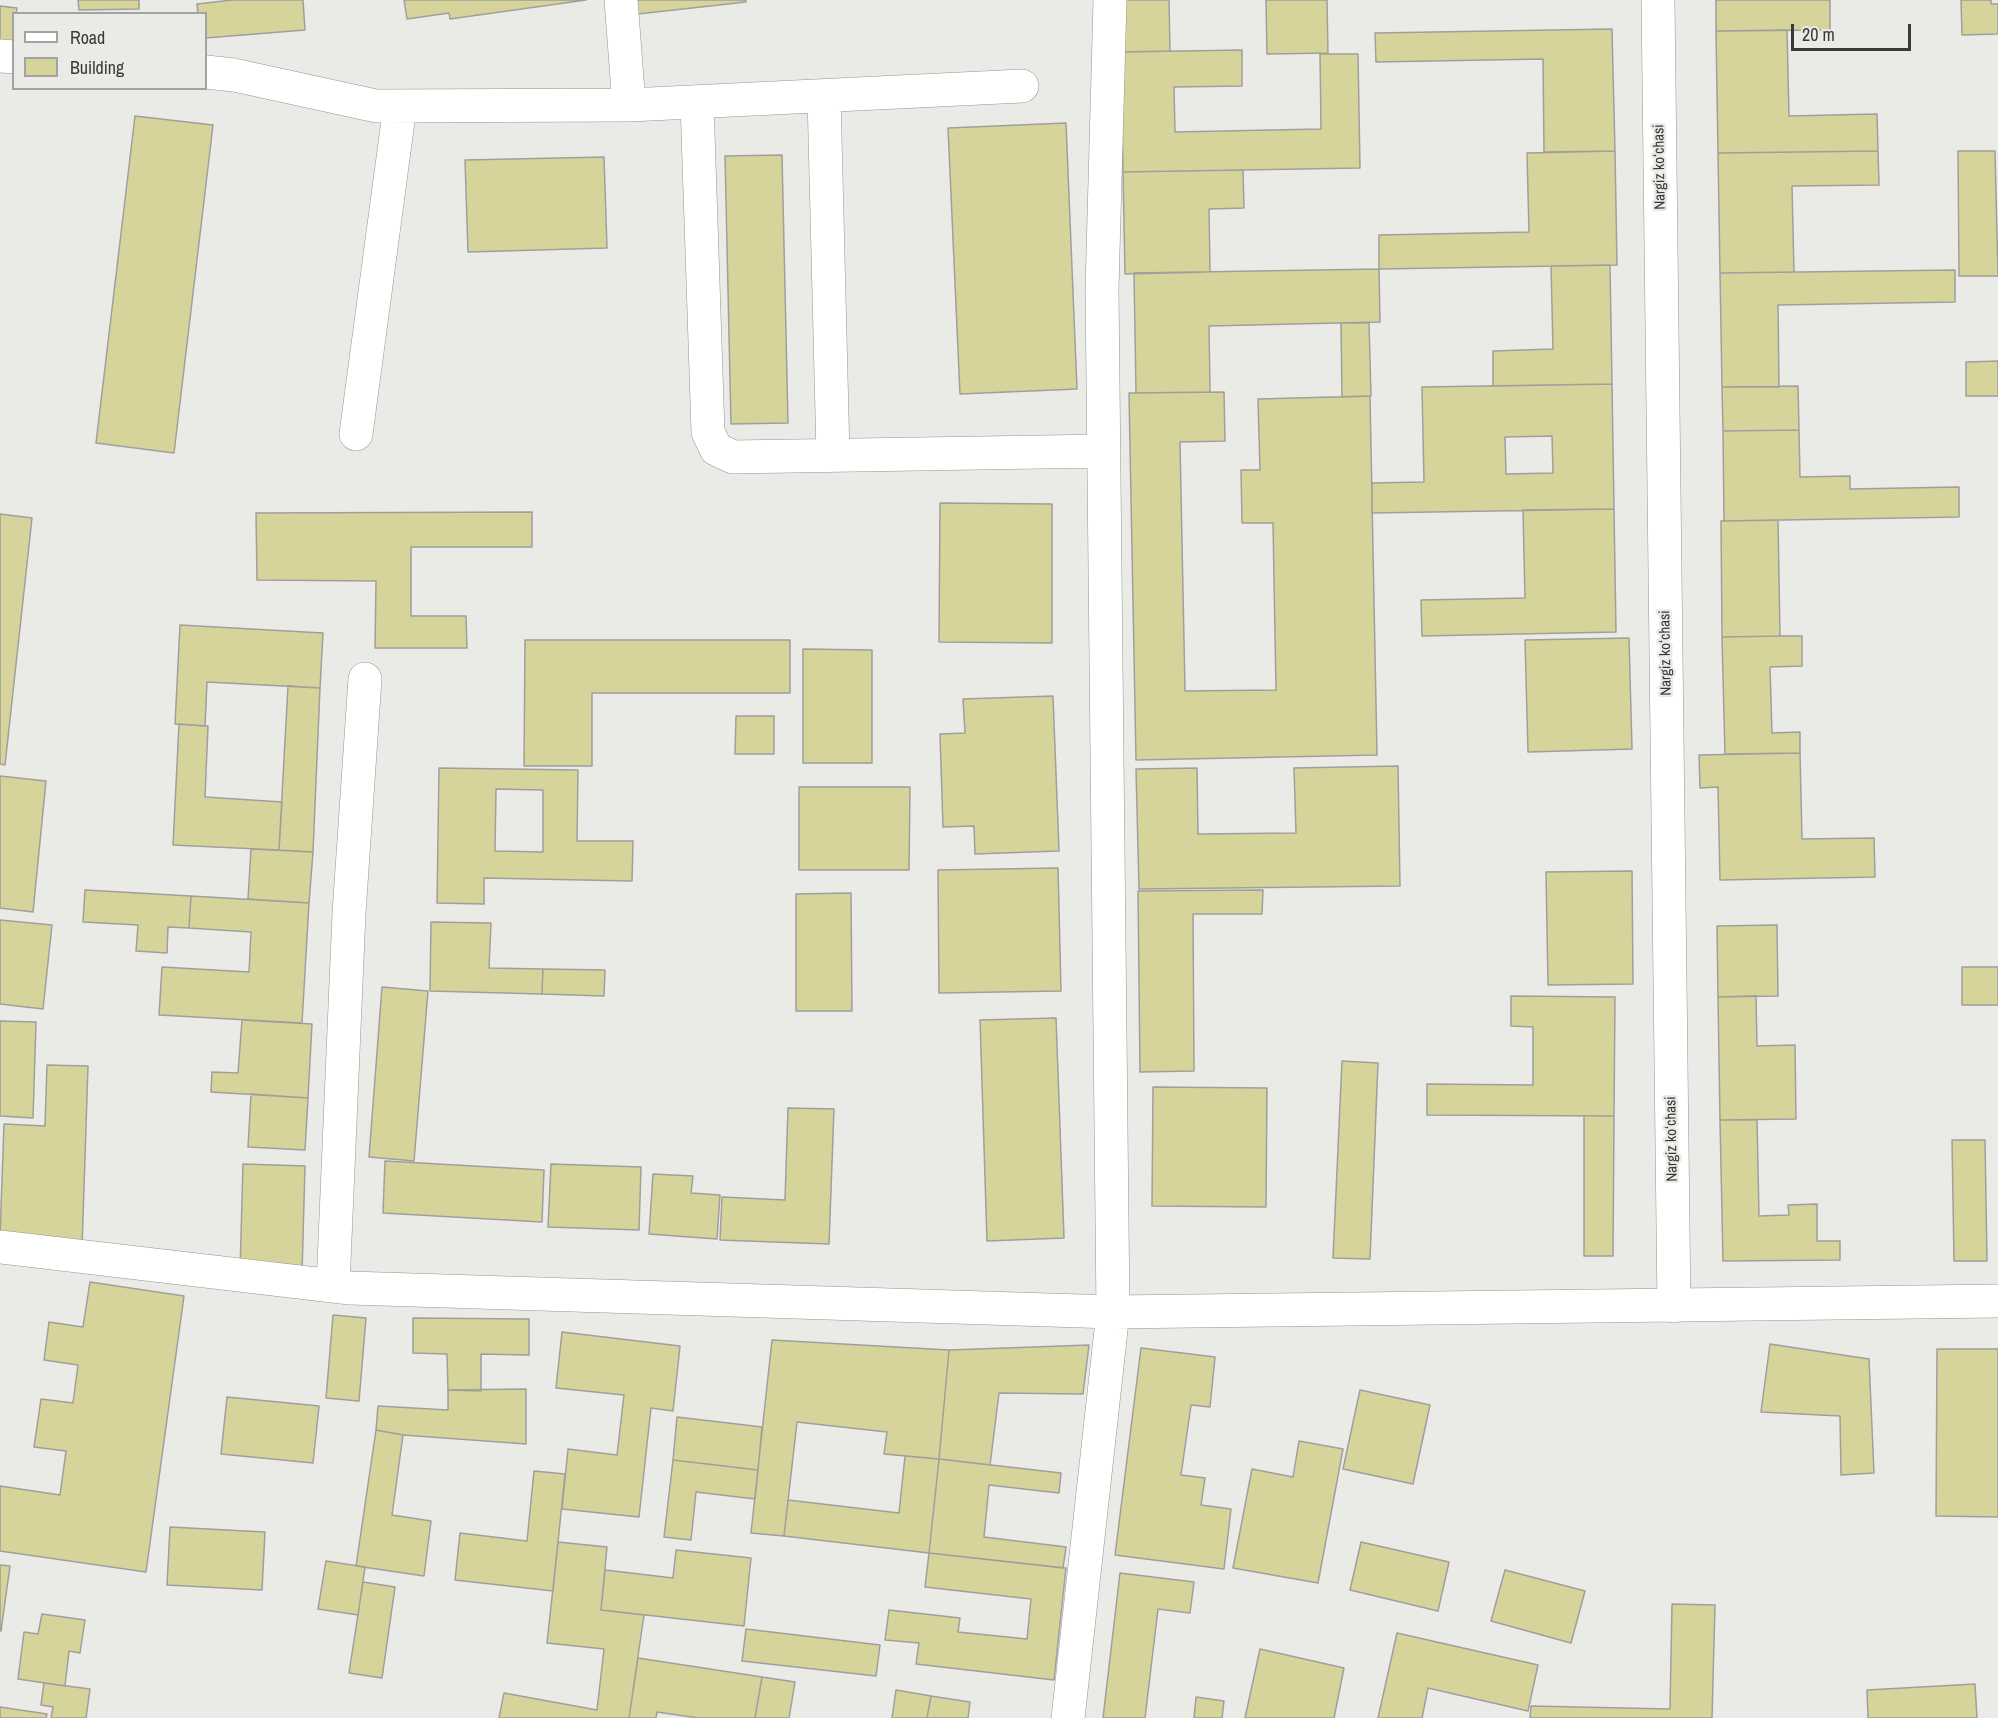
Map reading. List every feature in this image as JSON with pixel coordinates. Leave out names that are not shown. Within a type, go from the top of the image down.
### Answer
[{"type":"street","points":[[621,0],[629,105]]},
{"type":"street","points":[[1068,1718],[1113,1312],[1102,289],[1110,0]]},
{"type":"street","name":"Nargiz koʻchasi","points":[[1658,0],[1674,1306]]},
{"type":"street","points":[[207,72],[234,75],[376,106],[629,105],[1022,86]]},
{"type":"street","points":[[824,96],[833,455]]},
{"type":"street","points":[[697,102],[708,432],[716,449],[733,457],[1104,451]]},
{"type":"street","points":[[356,434],[400,106]]},
{"type":"street","points":[[333,1286],[349,912],[365,679]]},
{"type":"street","points":[[0,1247],[350,1288],[1113,1312],[1998,1301]]},
{"type":"building","points":[[78,0],[139,0],[139,9],[79,10]]},
{"type":"building","points":[[232,0],[303,0],[305,30],[207,38],[207,12],[198,12],[197,4]]},
{"type":"building","points":[[404,0],[586,0],[450,19],[449,13],[407,19]]},
{"type":"building","points":[[636,0],[746,0],[746,2],[638,14]]},
{"type":"building","points":[[1120,0],[1169,0],[1170,51],[1121,52]]},
{"type":"building","points":[[1266,0],[1327,0],[1328,53],[1267,54]]},
{"type":"building","points":[[1716,0],[1830,0],[1830,30],[1716,31]]},
{"type":"building","points":[[1961,0],[1991,0],[1991,4],[1998,4],[1998,34],[1962,35]]},
{"type":"building","points":[[0,6],[17,8],[16,12],[12,12],[12,42],[0,40]]},
{"type":"building","points":[[1612,29],[1615,151],[1544,152],[1543,59],[1376,62],[1375,33]]},
{"type":"building","points":[[1787,30],[1789,116],[1877,114],[1878,151],[1718,153],[1716,31]]},
{"type":"building","points":[[1242,50],[1242,86],[1174,87],[1175,132],[1321,129],[1320,54],[1358,54],[1360,168],[1123,172],[1121,52]]},
{"type":"building","points":[[135,116],[213,125],[174,453],[96,443]]},
{"type":"building","points":[[1066,123],[1077,389],[960,394],[948,128]]},
{"type":"building","points":[[1615,151],[1617,265],[1379,269],[1379,235],[1529,232],[1527,153]]},
{"type":"building","points":[[1878,151],[1879,185],[1792,186],[1794,272],[1720,273],[1718,153]]},
{"type":"building","points":[[1958,151],[1995,151],[1998,276],[1959,276]]},
{"type":"building","points":[[782,155],[788,423],[731,424],[725,156]]},
{"type":"building","points":[[604,157],[607,248],[468,252],[465,160]]},
{"type":"building","points":[[1243,170],[1244,208],[1209,209],[1210,272],[1125,274],[1123,172]]},
{"type":"building","points":[[1610,265],[1612,384],[1493,386],[1493,351],[1553,349],[1551,266]]},
{"type":"building","points":[[1379,269],[1380,322],[1209,326],[1210,392],[1136,393],[1134,273]]},
{"type":"building","points":[[1955,270],[1955,302],[1778,305],[1779,387],[1722,387],[1720,273]]},
{"type":"building","points":[[1341,323],[1369,323],[1371,396],[1342,397]]},
{"type":"building","points":[[1998,361],[1998,396],[1966,396],[1966,362]]},
{"type":"building","points":[[1612,384],[1614,509],[1372,513],[1372,483],[1424,482],[1422,387]],"holes":[[[1552,436],[1553,473],[1506,474],[1505,437]]]},
{"type":"building","points":[[1798,386],[1799,430],[1723,431],[1722,387]]},
{"type":"building","points":[[1224,392],[1225,441],[1180,442],[1185,691],[1276,690],[1273,523],[1242,523],[1241,470],[1260,470],[1258,399],[1370,396],[1377,755],[1136,760],[1129,393]]},
{"type":"building","points":[[1799,430],[1800,477],[1850,476],[1850,489],[1959,487],[1959,517],[1724,521],[1723,431]]},
{"type":"building","points":[[940,503],[1052,504],[1052,643],[939,642]]},
{"type":"building","points":[[1614,509],[1616,632],[1422,636],[1421,600],[1525,598],[1523,510]]},
{"type":"building","points":[[532,512],[532,547],[411,547],[411,616],[466,616],[467,648],[375,648],[376,581],[257,580],[256,513]]},
{"type":"building","points":[[0,514],[32,518],[5,765],[0,764]]},
{"type":"building","points":[[1778,520],[1780,636],[1722,637],[1721,521]]},
{"type":"building","points":[[180,625],[323,633],[320,688],[207,682],[205,726],[175,724]]},
{"type":"building","points":[[1802,636],[1802,666],[1770,667],[1772,733],[1800,732],[1800,753],[1725,754],[1722,637]]},
{"type":"building","points":[[1629,638],[1632,749],[1528,752],[1525,640]]},
{"type":"building","points":[[525,640],[790,640],[790,693],[592,693],[592,766],[524,766]]},
{"type":"building","points":[[803,649],[872,650],[872,763],[803,763]]},
{"type":"building","points":[[288,686],[320,688],[313,852],[279,850]]},
{"type":"building","points":[[1053,696],[1059,851],[975,854],[974,826],[943,827],[940,734],[965,733],[963,699]]},
{"type":"building","points":[[736,716],[774,716],[774,754],[735,754]]},
{"type":"building","points":[[179,724],[208,726],[205,797],[282,802],[279,850],[173,845]]},
{"type":"building","points":[[1800,753],[1802,839],[1874,838],[1875,877],[1720,880],[1718,787],[1700,788],[1699,755]]},
{"type":"building","points":[[1398,766],[1400,886],[1139,889],[1136,769],[1197,768],[1198,834],[1296,833],[1294,768]]},
{"type":"building","points":[[439,768],[578,770],[577,841],[633,841],[632,881],[484,878],[484,904],[437,903]],"holes":[[[496,789],[543,790],[543,852],[495,851]]]},
{"type":"building","points":[[0,776],[46,781],[33,912],[0,908]]},
{"type":"building","points":[[799,787],[910,787],[909,870],[799,870]]},
{"type":"building","points":[[251,849],[313,852],[309,903],[248,899]]},
{"type":"building","points":[[1058,868],[1061,991],[939,993],[938,870]]},
{"type":"building","points":[[1632,871],[1633,984],[1548,985],[1546,872]]},
{"type":"building","points":[[85,890],[191,896],[189,928],[168,927],[167,953],[136,951],[138,925],[83,922]]},
{"type":"building","points":[[1263,890],[1262,914],[1193,914],[1194,1071],[1140,1072],[1138,891]]},
{"type":"building","points":[[851,893],[852,1011],[796,1011],[796,894]]},
{"type":"building","points":[[191,896],[309,903],[302,1023],[159,1015],[162,967],[249,972],[251,932],[189,928]]},
{"type":"building","points":[[0,920],[52,925],[43,1009],[0,1004]]},
{"type":"building","points":[[431,922],[491,923],[489,968],[543,969],[542,994],[430,991]]},
{"type":"building","points":[[1777,925],[1778,996],[1718,997],[1717,926]]},
{"type":"building","points":[[1962,967],[1998,967],[1998,1005],[1962,1005]]},
{"type":"building","points":[[543,969],[605,970],[604,996],[542,994]]},
{"type":"building","points":[[382,987],[428,991],[414,1161],[369,1157]]},
{"type":"building","points":[[1511,996],[1615,997],[1614,1116],[1427,1115],[1427,1084],[1533,1085],[1533,1027],[1511,1026]]},
{"type":"building","points":[[1756,996],[1757,1046],[1795,1045],[1796,1119],[1720,1120],[1718,997]]},
{"type":"building","points":[[1056,1018],[1064,1238],[987,1241],[980,1020]]},
{"type":"building","points":[[242,1020],[312,1024],[308,1098],[211,1092],[212,1072],[238,1073]]},
{"type":"building","points":[[0,1021],[36,1022],[33,1118],[0,1116]]},
{"type":"building","points":[[1342,1061],[1378,1063],[1370,1259],[1333,1258]]},
{"type":"building","points":[[47,1065],[88,1066],[82,1248],[0,1236],[4,1124],[45,1126]]},
{"type":"building","points":[[1153,1087],[1267,1088],[1266,1207],[1152,1206]]},
{"type":"building","points":[[251,1094],[308,1098],[305,1150],[248,1147]]},
{"type":"building","points":[[788,1108],[834,1109],[829,1244],[720,1240],[722,1197],[785,1200]]},
{"type":"building","points":[[1584,1116],[1614,1116],[1613,1256],[1584,1256]]},
{"type":"building","points":[[1720,1120],[1757,1120],[1759,1216],[1789,1215],[1788,1205],[1817,1204],[1817,1241],[1840,1241],[1840,1260],[1723,1261]]},
{"type":"building","points":[[1952,1140],[1985,1140],[1987,1261],[1954,1261]]},
{"type":"building","points":[[385,1161],[544,1170],[542,1222],[383,1213]]},
{"type":"building","points":[[243,1164],[305,1166],[302,1274],[240,1272]]},
{"type":"building","points":[[551,1164],[641,1167],[639,1230],[548,1227]]},
{"type":"building","points":[[653,1174],[693,1176],[691,1193],[720,1195],[717,1239],[649,1234]]},
{"type":"building","points":[[90,1282],[184,1296],[146,1572],[0,1551],[0,1486],[60,1495],[66,1451],[34,1447],[41,1399],[73,1403],[78,1365],[44,1360],[49,1322],[83,1327]]},
{"type":"building","points":[[333,1315],[366,1318],[359,1401],[326,1398]]},
{"type":"building","points":[[413,1318],[529,1319],[529,1355],[481,1354],[481,1391],[448,1390],[447,1354],[413,1353]]},
{"type":"building","points":[[562,1332],[680,1346],[673,1411],[651,1408],[639,1517],[562,1509],[568,1449],[617,1455],[624,1395],[556,1388]]},
{"type":"building","points":[[772,1340],[949,1350],[939,1459],[884,1454],[887,1432],[797,1422],[784,1536],[751,1533]]},
{"type":"building","points":[[1770,1344],[1869,1359],[1874,1473],[1841,1475],[1840,1416],[1761,1412]]},
{"type":"building","points":[[1089,1345],[1083,1394],[999,1393],[990,1465],[939,1459],[949,1350]]},
{"type":"building","points":[[1141,1348],[1215,1357],[1210,1407],[1191,1405],[1181,1475],[1205,1478],[1201,1505],[1231,1509],[1224,1569],[1115,1555]]},
{"type":"building","points":[[1937,1349],[1998,1349],[1998,1517],[1936,1516]]},
{"type":"building","points":[[526,1389],[526,1444],[403,1435],[376,1430],[378,1406],[448,1410],[448,1390]]},
{"type":"building","points":[[1360,1390],[1430,1405],[1413,1484],[1343,1469]]},
{"type":"building","points":[[227,1397],[319,1406],[313,1463],[221,1454]]},
{"type":"building","points":[[677,1417],[762,1427],[758,1470],[673,1460]]},
{"type":"building","points":[[376,1430],[403,1435],[392,1515],[431,1521],[424,1576],[356,1566]]},
{"type":"building","points":[[1299,1441],[1343,1449],[1318,1583],[1233,1568],[1252,1469],[1293,1477]]},
{"type":"building","points":[[905,1456],[939,1459],[929,1553],[784,1536],[788,1500],[899,1513]]},
{"type":"building","points":[[939,1459],[1061,1473],[1059,1493],[989,1485],[984,1537],[1066,1547],[1063,1568],[929,1553]]},
{"type":"building","points":[[673,1460],[758,1470],[755,1499],[696,1492],[691,1540],[664,1537]]},
{"type":"building","points":[[534,1471],[565,1474],[553,1591],[455,1580],[460,1533],[527,1541]]},
{"type":"building","points":[[170,1527],[265,1532],[262,1590],[167,1585]]},
{"type":"building","points":[[558,1542],[607,1547],[601,1610],[644,1615],[629,1718],[499,1718],[504,1693],[597,1710],[604,1649],[547,1643]]},
{"type":"building","points":[[1361,1542],[1449,1562],[1438,1611],[1350,1590]]},
{"type":"building","points":[[676,1550],[751,1558],[744,1626],[601,1610],[605,1570],[673,1578]]},
{"type":"building","points":[[929,1553],[1066,1568],[1054,1680],[916,1664],[919,1643],[885,1640],[889,1610],[960,1618],[958,1632],[1027,1639],[1031,1599],[925,1587]]},
{"type":"building","points":[[326,1561],[365,1567],[358,1615],[318,1609]]},
{"type":"building","points":[[0,1565],[10,1566],[1,1631],[0,1631]]},
{"type":"building","points":[[1505,1570],[1585,1591],[1571,1643],[1491,1621]]},
{"type":"building","points":[[1120,1573],[1194,1582],[1190,1613],[1158,1609],[1145,1718],[1103,1718]]},
{"type":"building","points":[[363,1582],[395,1587],[382,1678],[349,1673]]},
{"type":"building","points":[[1672,1604],[1715,1605],[1712,1718],[1530,1718],[1531,1706],[1670,1709]]},
{"type":"building","points":[[42,1614],[85,1620],[80,1653],[69,1651],[65,1686],[18,1679],[24,1632],[38,1634]]},
{"type":"building","points":[[746,1629],[880,1645],[876,1676],[742,1661]]},
{"type":"building","points":[[1397,1633],[1538,1665],[1528,1711],[1428,1688],[1422,1718],[1378,1718]]},
{"type":"building","points":[[1260,1649],[1344,1668],[1334,1718],[1245,1718]]},
{"type":"building","points":[[638,1658],[762,1677],[755,1718],[698,1718],[657,1712],[656,1718],[629,1718]]},
{"type":"building","points":[[762,1677],[795,1682],[789,1718],[755,1718]]},
{"type":"building","points":[[44,1683],[90,1689],[86,1718],[51,1718],[53,1707],[41,1705]]},
{"type":"building","points":[[1975,1684],[1977,1718],[1868,1718],[1867,1690]]},
{"type":"building","points":[[896,1690],[931,1696],[927,1718],[892,1718]]},
{"type":"building","points":[[931,1696],[970,1702],[968,1718],[927,1718]]},
{"type":"building","points":[[1196,1697],[1224,1701],[1222,1718],[1194,1718]]},
{"type":"building","points":[[0,1707],[47,1714],[46,1718],[0,1718]]}]
